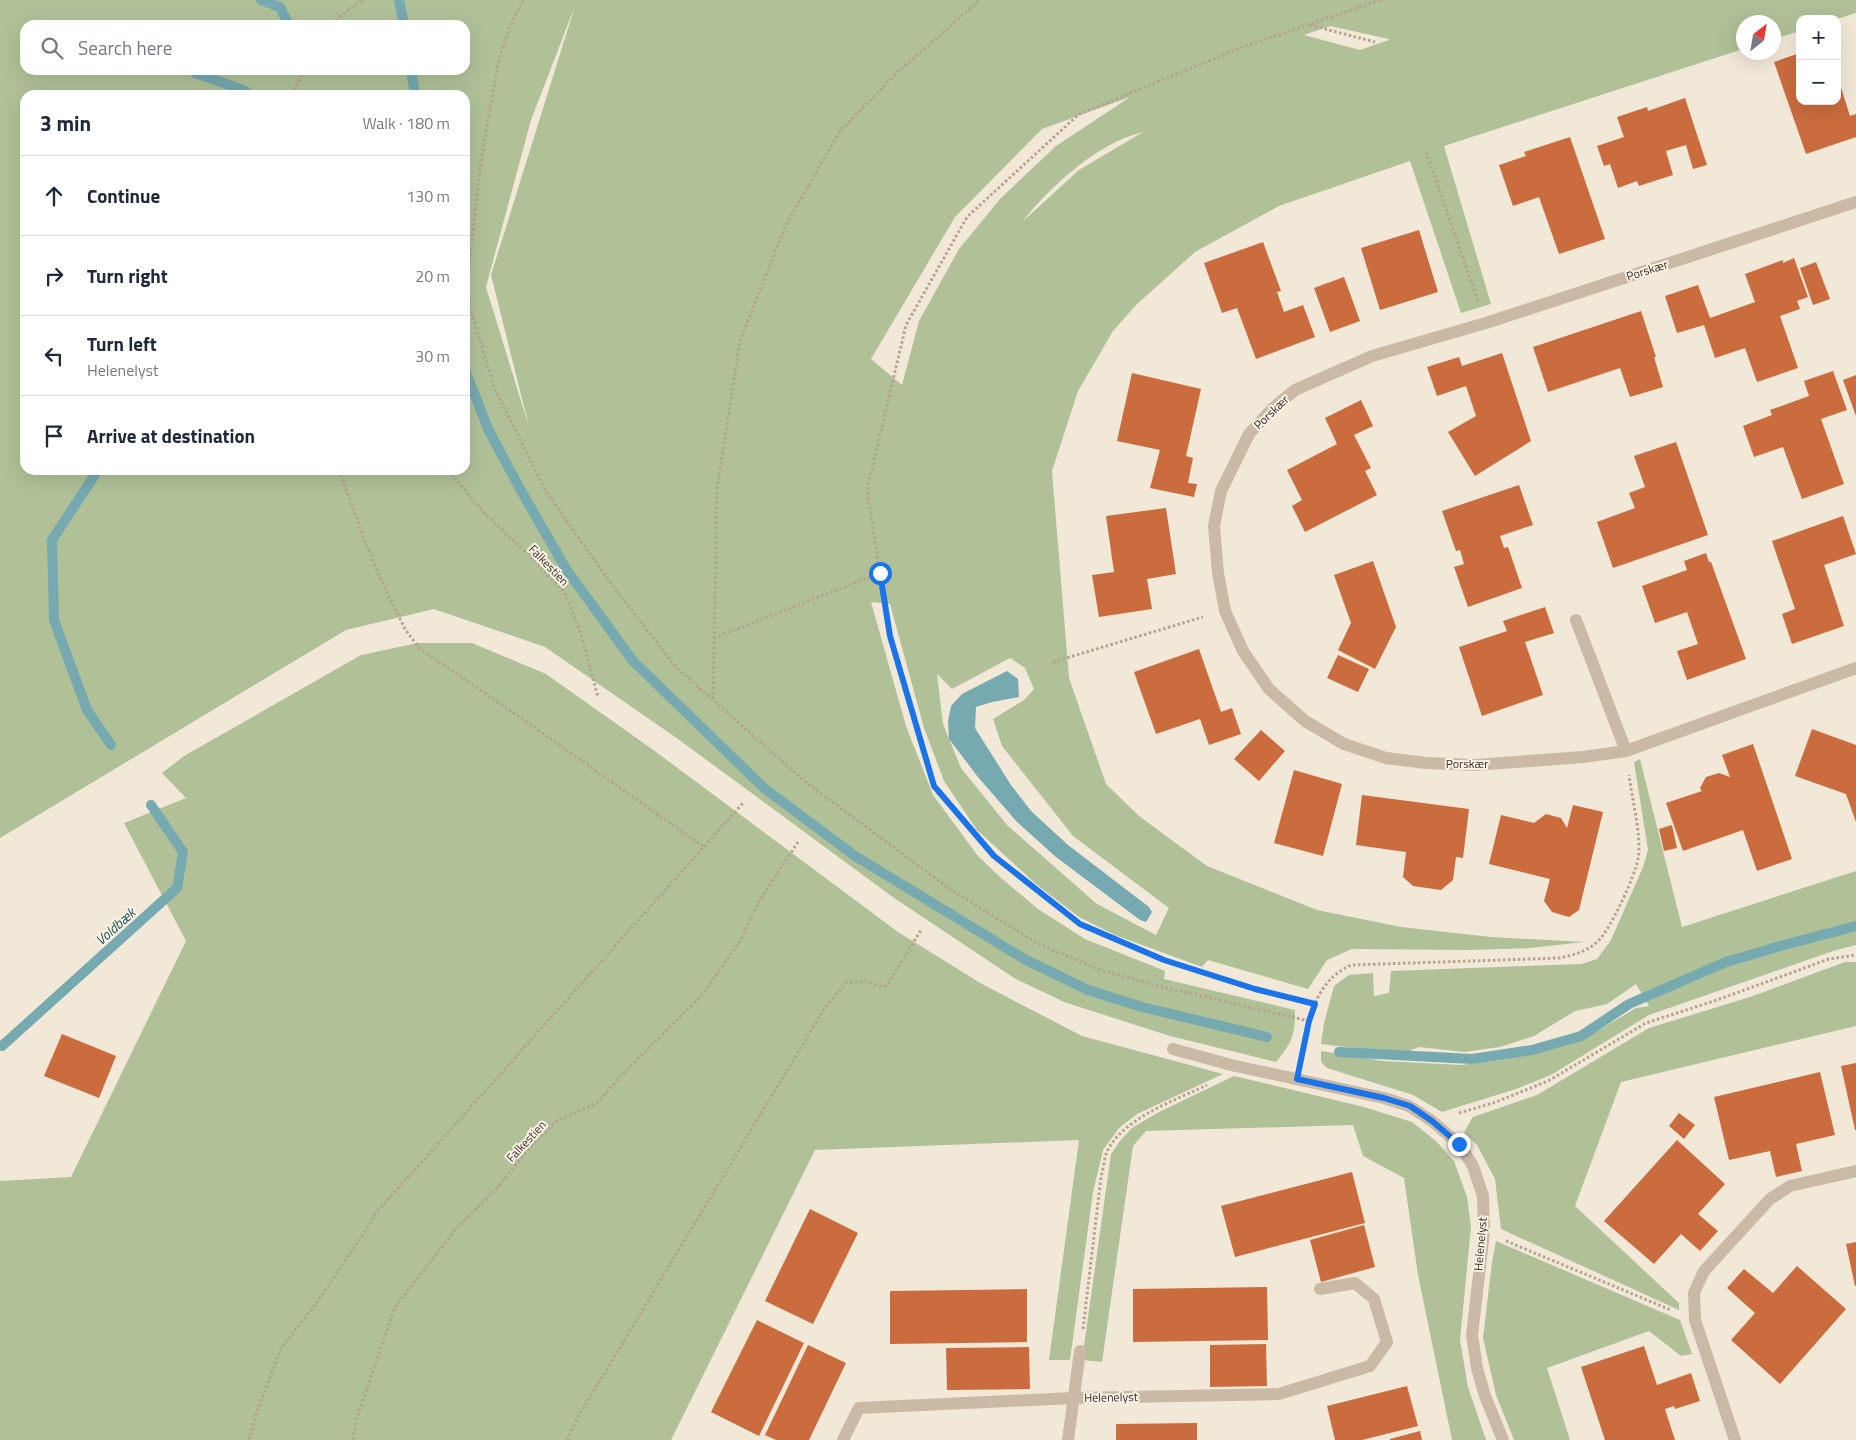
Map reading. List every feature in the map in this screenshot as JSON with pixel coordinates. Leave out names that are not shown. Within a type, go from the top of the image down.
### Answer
[{"type":"street","name":"Porskær","points":[[1856,202],[1486,323],[1372,356],[1295,390],[1272,409],[1248,434],[1221,491],[1214,526],[1218,573],[1225,611],[1243,651],[1269,689],[1305,721],[1344,744],[1386,758],[1426,763],[1475,765],[1583,757],[1626,751],[1856,668]]},
{"type":"street","points":[[1576,620],[1626,751]]},
{"type":"street","name":"Helenelyst","points":[[1173,1049],[1231,1065],[1384,1098],[1410,1106],[1432,1121],[1459,1144],[1473,1166],[1483,1196],[1484,1232],[1472,1335],[1477,1368],[1485,1396],[1503,1440]]},
{"type":"street","points":[[1735,1440],[1695,1320],[1694,1293],[1704,1271],[1770,1199],[1790,1186],[1856,1171]]},
{"type":"street","name":"Helenelyst","points":[[843,1440],[859,1408],[1073,1398],[1279,1394],[1370,1366],[1387,1342],[1374,1299],[1355,1282],[1320,1290]]},
{"type":"street","name":"Helenelyst","points":[[1068,1440],[1080,1351]]},
{"type":"path","points":[[336,20],[348,10],[365,0]]},
{"type":"path","points":[[470,253],[480,167],[498,63],[509,29],[523,0]]},
{"type":"path","points":[[713,700],[717,488],[740,341],[785,227],[840,131],[899,71],[980,0]]},
{"type":"path","points":[[1315,1004],[1255,989],[1164,960],[1080,924],[994,856],[934,786],[890,636],[867,490],[906,325],[967,217],[1078,114],[1240,48],[1380,0]]},
{"type":"path","points":[[1310,24],[1375,42]]},
{"type":"path","points":[[294,90],[301,75]]},
{"type":"path","points":[[1426,152],[1486,323]]},
{"type":"path","points":[[470,306],[494,387],[545,490],[614,588],[676,667],[804,781],[947,887],[1038,943],[1097,968],[1162,987],[1309,1021]]},
{"type":"path","points":[[341,475],[380,578],[405,629],[419,648],[704,847]]},
{"type":"path","name":"Falkestien","points":[[452,475],[487,516],[532,558],[565,593],[581,634],[598,696]]},
{"type":"path","points":[[714,638],[880,573]]},
{"type":"path","points":[[1053,662],[1225,611]]},
{"type":"path","points":[[1297,1079],[1309,1021],[1322,989],[1330,978],[1351,966],[1559,958],[1574,955],[1598,942],[1608,928],[1638,860],[1638,842],[1626,751]]},
{"type":"path","points":[[249,1440],[256,1414],[282,1348],[315,1305],[375,1214],[744,802]]},
{"type":"path","name":"Falkestien","points":[[353,1440],[356,1421],[395,1307],[456,1229],[497,1188],[532,1145],[557,1121],[597,1103],[625,1072],[703,994],[740,940],[758,902],[798,842]]},
{"type":"path","points":[[567,1440],[578,1417],[824,1009],[846,983],[866,981],[882,987],[887,985],[920,930]]},
{"type":"path","points":[[1432,1121],[1496,1102],[1548,1081],[1646,1023],[1718,1000],[1829,959],[1856,955]]},
{"type":"path","points":[[1080,1351],[1106,1154],[1113,1142],[1143,1116],[1228,1074],[1231,1065]]},
{"type":"path","points":[[1484,1232],[1695,1320]]},
{"type":"green space","points":[[0,0],[1856,0],[1856,13],[1841,18],[1841,15],[1796,15],[1796,32],[1781,37],[1781,15],[1736,15],[1736,51],[1444,146],[1491,304],[1461,313],[1410,161],[1279,206],[1195,252],[1136,305],[1113,331],[1078,391],[1052,471],[1069,678],[1106,784],[1139,816],[1207,866],[1317,910],[1401,927],[1491,937],[1584,942],[1530,948],[1470,950],[1352,949],[1327,960],[1308,989],[1208,960],[1202,967],[1115,935],[1079,917],[1036,884],[977,830],[944,781],[924,728],[890,604],[871,602],[906,726],[933,795],[978,856],[1038,909],[1085,939],[1165,971],[1164,979],[1295,1010],[1291,1038],[1286,1049],[1276,1062],[1170,1036],[1064,1002],[1014,978],[894,898],[678,739],[545,647],[434,609],[346,630],[0,838]],"holes":[[[575,6],[491,275],[529,427],[486,287],[531,120]],[[1330,26],[1389,39],[1360,50],[1304,35]],[[1130,97],[1056,146],[1000,199],[959,249],[919,321],[902,385],[871,359],[955,217],[1042,129]],[[1143,132],[1079,170],[1022,222],[1047,194],[1092,156],[1109,146]],[[1010,658],[1025,668],[1034,689],[1024,700],[993,719],[1002,746],[1073,836],[1169,908],[1156,935],[1097,904],[1007,825],[961,768],[943,724],[937,674],[952,689]]]},
{"type":"green space","points":[[418,643],[472,643],[546,674],[652,749],[898,932],[982,984],[1082,1036],[1223,1074],[1137,1114],[1119,1128],[1103,1150],[1093,1192],[1070,1360],[1049,1360],[1079,1140],[815,1150],[671,1440],[0,1440],[0,1181],[71,1177],[186,941],[124,823],[186,798],[162,773],[184,756],[361,655]]},
{"type":"green space","points":[[1640,759],[1682,927],[1856,871],[1856,945],[1833,951],[1649,1015],[1551,1075],[1516,1089],[1442,1112],[1413,1095],[1327,1068],[1321,1062],[1321,1051],[1383,1061],[1461,1065],[1500,1060],[1560,1047],[1582,1040],[1636,1008],[1649,1006],[1636,984],[1607,1004],[1575,1011],[1534,1036],[1500,1047],[1464,1052],[1419,1047],[1402,1054],[1321,1044],[1324,1023],[1334,986],[1349,975],[1373,973],[1374,996],[1389,993],[1391,971],[1581,964],[1597,959],[1611,940],[1643,867],[1648,850],[1634,762]]},
{"type":"green space","points":[[1845,962],[1856,962],[1856,1026],[1621,1082],[1575,1206],[1679,1303],[1679,1310],[1501,1229],[1495,1179],[1477,1145],[1464,1132],[1473,1117],[1537,1095],[1649,1028],[1750,997]]},
{"type":"green space","points":[[1234,1076],[1364,1107],[1412,1122],[1436,1141],[1454,1161],[1467,1197],[1471,1227],[1460,1340],[1468,1387],[1486,1440],[1452,1440],[1418,1275],[1404,1178],[1363,1156],[1353,1125],[1146,1131],[1133,1146],[1102,1362],[1082,1360],[1111,1154],[1132,1128],[1159,1112]]},
{"type":"green space","points":[[1496,1241],[1680,1320],[1692,1354],[1681,1356],[1649,1331],[1547,1368],[1570,1440],[1514,1440],[1496,1395],[1483,1338]]},
{"type":"water","points":[[1007,671],[1018,679],[1019,697],[976,707],[975,728],[1011,785],[1031,811],[1068,845],[1149,907],[1152,912],[1146,922],[1140,920],[1056,857],[1017,822],[978,777],[949,739],[948,721],[951,706],[962,694]]},
{"type":"building","points":[[1796,54],[1796,105],[1841,105],[1841,88],[1850,116],[1856,114],[1856,137],[1806,154],[1774,62]]},
{"type":"building","points":[[1685,98],[1707,165],[1693,169],[1686,145],[1666,151],[1673,175],[1639,186],[1637,181],[1618,188],[1610,164],[1604,166],[1597,146],[1624,137],[1617,117],[1647,107],[1648,111]]},
{"type":"building","points":[[1570,137],[1605,239],[1559,254],[1539,197],[1513,206],[1499,165],[1526,156],[1524,152]]},
{"type":"building","points":[[1419,230],[1438,292],[1380,310],[1361,248]]},
{"type":"building","points":[[1263,242],[1281,291],[1277,292],[1284,312],[1303,305],[1315,337],[1256,359],[1237,308],[1222,313],[1204,263]]},
{"type":"building","points":[[1794,258],[1808,297],[1797,301],[1800,309],[1780,316],[1798,368],[1757,382],[1745,348],[1715,358],[1704,325],[1677,333],[1665,296],[1698,285],[1710,318],[1755,302],[1745,274],[1783,260],[1783,263]]},
{"type":"building","points":[[1816,262],[1830,299],[1813,305],[1800,268]]},
{"type":"building","points":[[1344,277],[1360,321],[1330,332],[1314,288]]},
{"type":"building","points":[[1641,311],[1656,357],[1654,357],[1663,387],[1630,397],[1620,368],[1548,392],[1533,347]]},
{"type":"building","points":[[1502,353],[1531,441],[1475,476],[1448,432],[1476,416],[1466,386],[1437,396],[1427,367],[1459,357],[1462,366]]},
{"type":"building","points":[[1833,371],[1847,410],[1821,419],[1844,484],[1802,499],[1783,447],[1754,457],[1743,426],[1772,415],[1770,410],[1809,396],[1804,381]]},
{"type":"building","points":[[1132,373],[1201,389],[1186,456],[1193,458],[1188,483],[1197,484],[1194,497],[1150,488],[1160,450],[1117,441]]},
{"type":"building","points":[[1856,375],[1856,416],[1843,380]]},
{"type":"building","points":[[1361,400],[1373,426],[1354,435],[1371,468],[1365,471],[1377,495],[1305,532],[1292,506],[1302,500],[1287,470],[1337,444],[1325,418]]},
{"type":"building","points":[[1676,442],[1708,535],[1613,568],[1597,522],[1635,508],[1629,493],[1645,487],[1634,456]]},
{"type":"building","points":[[1519,485],[1533,525],[1500,536],[1504,548],[1508,547],[1522,588],[1468,607],[1454,567],[1464,564],[1460,550],[1456,551],[1442,511]]},
{"type":"building","points":[[1166,508],[1176,574],[1147,579],[1152,609],[1099,617],[1092,575],[1114,572],[1106,516]]},
{"type":"building","points":[[1843,516],[1856,554],[1824,565],[1844,626],[1792,644],[1782,614],[1795,609],[1772,541]]},
{"type":"building","points":[[1706,553],[1709,562],[1711,562],[1746,659],[1687,680],[1677,651],[1698,644],[1687,612],[1655,623],[1642,586],[1687,570],[1684,561]]},
{"type":"building","points":[[1373,561],[1396,627],[1375,669],[1338,650],[1351,623],[1334,575]]},
{"type":"building","points":[[1545,607],[1554,633],[1525,642],[1543,695],[1482,716],[1459,647],[1507,631],[1503,621]]},
{"type":"building","points":[[1199,649],[1221,712],[1232,708],[1241,734],[1209,745],[1200,719],[1156,734],[1134,672]]},
{"type":"building","points":[[1338,655],[1369,669],[1358,692],[1327,678]]},
{"type":"building","points":[[1812,729],[1856,745],[1856,822],[1846,794],[1795,776]]},
{"type":"building","points":[[1261,730],[1285,751],[1259,781],[1234,759]]},
{"type":"building","points":[[1753,744],[1792,859],[1757,871],[1743,830],[1683,851],[1666,803],[1702,791],[1700,788],[1706,777],[1719,773],[1730,777],[1722,755]]},
{"type":"building","points":[[1294,770],[1342,784],[1323,856],[1274,843]]},
{"type":"building","points":[[1362,795],[1469,809],[1463,858],[1456,857],[1453,880],[1441,890],[1413,886],[1403,877],[1406,852],[1356,845]]},
{"type":"building","points":[[1573,805],[1603,812],[1579,910],[1569,917],[1552,912],[1544,901],[1550,879],[1489,864],[1501,815],[1534,823],[1546,814],[1561,818],[1567,828]]},
{"type":"building","points":[[1672,825],[1677,848],[1664,851],[1659,829]]},
{"type":"building","points":[[62,1034],[116,1056],[99,1098],[44,1076]]},
{"type":"building","points":[[1856,1063],[1856,1130],[1855,1130],[1841,1066]]},
{"type":"building","points":[[1820,1072],[1835,1135],[1796,1144],[1802,1171],[1776,1177],[1770,1151],[1729,1160],[1714,1097]]},
{"type":"building","points":[[1679,1113],[1695,1125],[1684,1139],[1669,1126]]},
{"type":"building","points":[[1677,1140],[1725,1184],[1698,1214],[1718,1231],[1700,1251],[1681,1234],[1654,1264],[1604,1221]]},
{"type":"building","points":[[1352,1172],[1365,1223],[1235,1257],[1221,1206]]},
{"type":"building","points":[[810,1209],[858,1233],[813,1324],[765,1301]]},
{"type":"building","points":[[1364,1225],[1375,1267],[1321,1282],[1310,1240]]},
{"type":"building","points":[[1856,1242],[1856,1286],[1855,1286],[1846,1244]]},
{"type":"building","points":[[1797,1266],[1846,1309],[1780,1384],[1731,1340],[1755,1313],[1727,1288],[1744,1269],[1773,1293]]},
{"type":"building","points":[[1267,1287],[1268,1340],[1133,1342],[1133,1289]]},
{"type":"building","points":[[1027,1289],[1027,1342],[890,1344],[890,1291]]},
{"type":"building","points":[[757,1320],[804,1343],[759,1436],[711,1412]]},
{"type":"building","points":[[1266,1344],[1267,1386],[1210,1387],[1210,1345]]},
{"type":"building","points":[[808,1345],[846,1363],[809,1440],[776,1440],[765,1435]]},
{"type":"building","points":[[1644,1346],[1657,1385],[1691,1373],[1700,1401],[1675,1409],[1674,1406],[1665,1409],[1675,1440],[1605,1440],[1581,1367]]},
{"type":"building","points":[[1029,1347],[1030,1389],[947,1390],[946,1348]]},
{"type":"building","points":[[1407,1386],[1418,1426],[1362,1440],[1335,1440],[1327,1406]]},
{"type":"building","points":[[1197,1423],[1197,1440],[1116,1440],[1116,1424]]},
{"type":"building","points":[[1420,1431],[1422,1440],[1390,1440],[1390,1439]]},
{"type":"waterway","name":"Voldbæk","points":[[261,0],[280,7],[286,20]]},
{"type":"waterway","points":[[399,0],[403,20]]},
{"type":"waterway","name":"Voldbæk","points":[[201,75],[243,90]]},
{"type":"waterway","points":[[412,75],[414,90]]},
{"type":"waterway","points":[[470,383],[489,431],[566,569],[633,661],[764,788],[855,856],[1026,960],[1088,990],[1142,1007],[1267,1037]]},
{"type":"waterway","name":"Voldbæk","points":[[95,475],[52,540],[54,620],[87,710],[111,745]]},
{"type":"waterway","name":"Voldbæk","points":[[2,1046],[177,888],[183,852],[151,805]]},
{"type":"waterway","points":[[1339,1052],[1472,1059],[1532,1050],[1581,1036],[1629,1004],[1726,962],[1856,926]]},
{"type":"route","points":[[880,573],[890,636],[934,786],[994,856],[1080,924],[1164,960],[1255,989],[1315,1004],[1309,1021],[1297,1079],[1384,1098],[1410,1106],[1432,1121],[1459,1144]]}]
